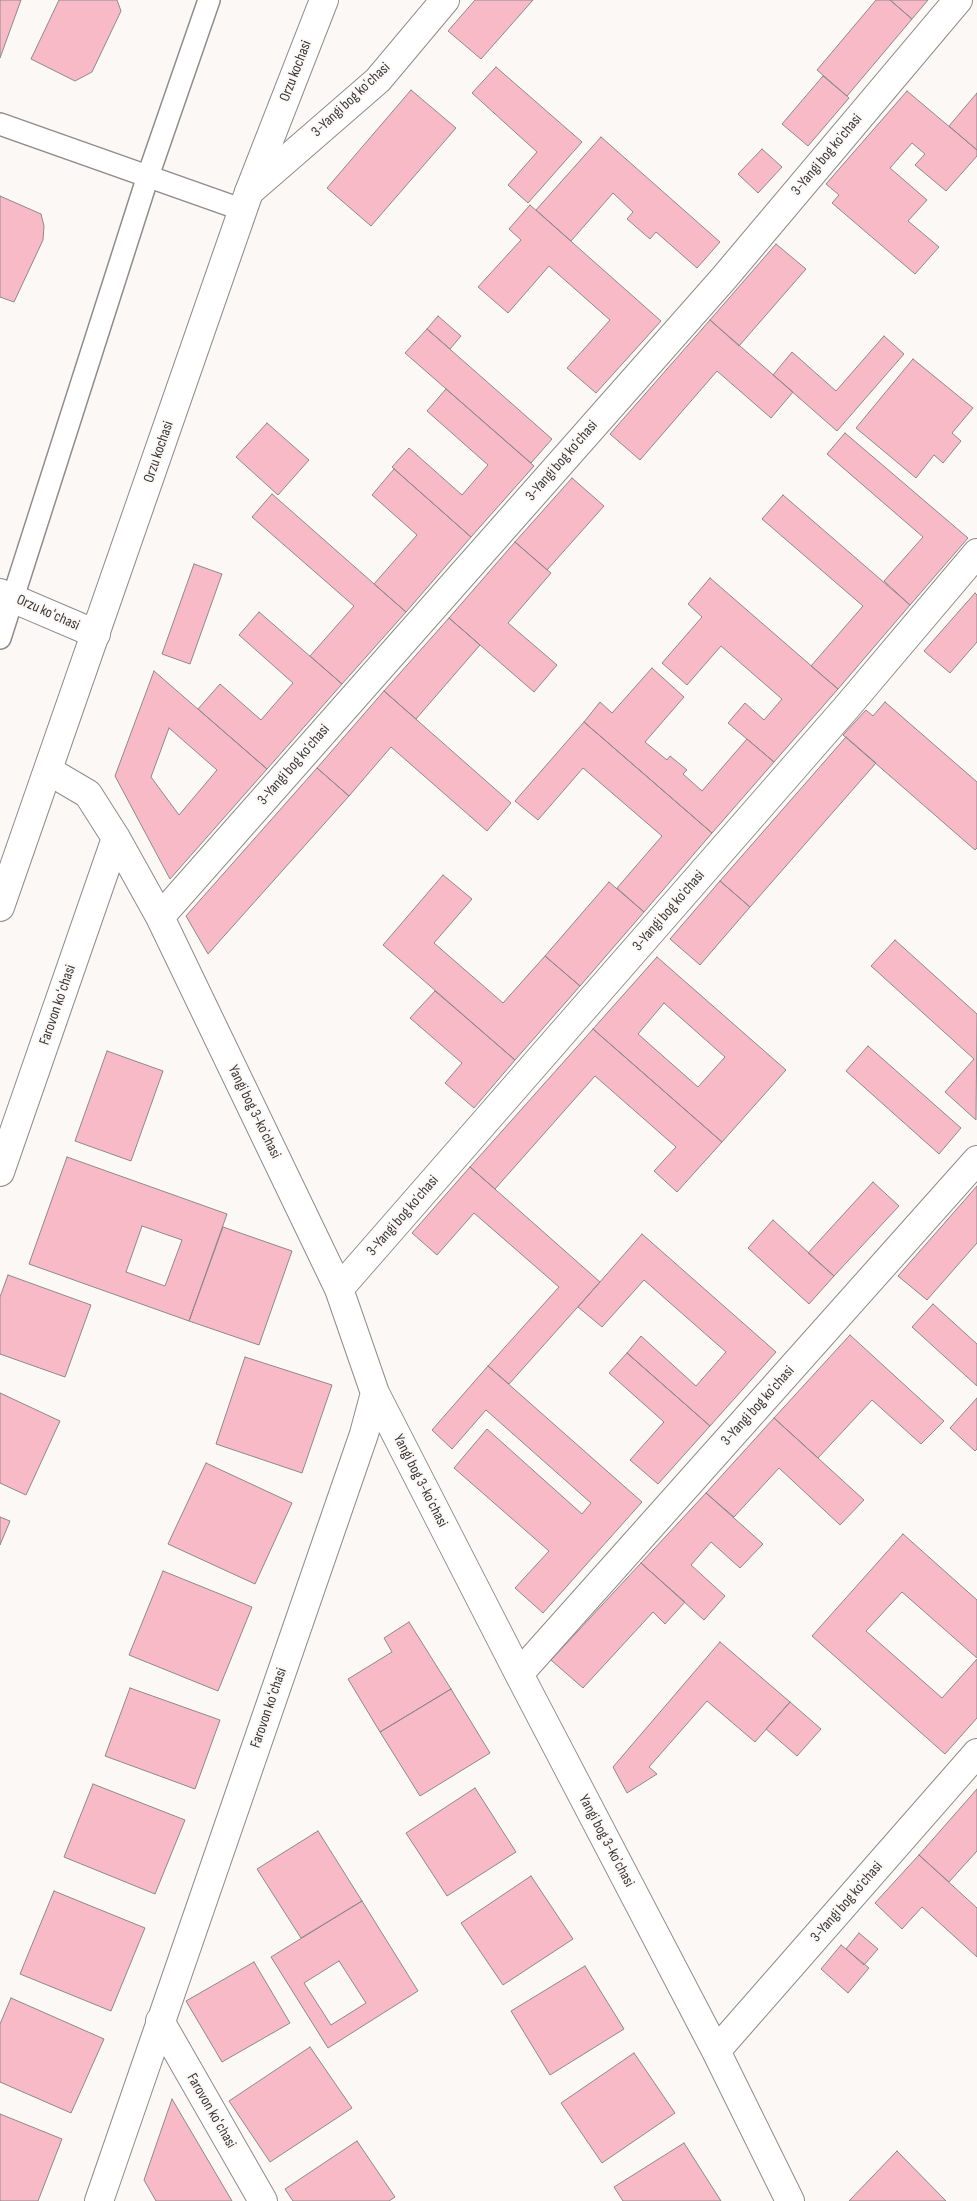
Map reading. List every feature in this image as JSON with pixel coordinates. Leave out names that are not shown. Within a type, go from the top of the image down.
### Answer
[{"type":"street","name":"Orzu kochasi","points":[[0,906],[246,201],[324,0]]},
{"type":"street","name":"3-Yangi bog koʼchasi","points":[[246,201],[378,80],[445,0]]},
{"type":"street","name":"3-Yangi bog koʼchasi","points":[[160,917],[724,278],[958,0]]},
{"type":"street","name":"3-Yangi bog koʼchasi","points":[[339,1289],[846,708],[977,553]]},
{"type":"street","name":"Orzu koʻchasi","points":[[7,595],[96,634]]},
{"type":"street","name":"Yangi bog 3-koʼchasi","points":[[48,770],[88,794],[116,838],[160,917],[339,1289],[375,1393],[716,2051],[790,2201]]},
{"type":"street","name":"Farovon koʻchasi","points":[[0,1172],[116,838]]},
{"type":"street","name":"3-Yangi bog koʼchasi","points":[[519,1674],[977,1160]]},
{"type":"street","name":"Farovon koʻchasi","points":[[98,2201],[364,1434],[375,1393]]},
{"type":"street","name":"3-Yangi bog koʼchasi","points":[[716,2051],[977,1752]]},
{"type":"street","name":"Farovon koʻchasi","points":[[160,2021],[263,2201]]},
{"type":"lane","points":[[0,638],[7,595],[209,0]]},
{"type":"lane","points":[[0,124],[148,176],[246,201]]},
{"type":"building","points":[[0,0],[21,0],[0,58]]},
{"type":"building","points":[[59,0],[117,0],[121,11],[92,72],[75,81],[31,59]]},
{"type":"building","points":[[475,0],[533,0],[481,59],[448,31]]},
{"type":"building","points":[[876,0],[890,0],[912,19],[847,96],[817,70]]},
{"type":"building","points":[[890,0],[928,0],[912,19]]},
{"type":"building","points":[[496,67],[582,142],[528,203],[508,185],[537,152],[472,93]]},
{"type":"building","points":[[823,76],[849,98],[808,146],[782,124]]},
{"type":"building","points":[[411,90],[456,128],[371,226],[327,188]]},
{"type":"building","points":[[907,91],[977,150],[977,156],[946,191],[915,165],[925,154],[912,143],[890,168],[927,200],[908,221],[939,247],[915,274],[832,203],[839,195],[826,184]]},
{"type":"building","points":[[977,93],[977,150],[949,126]]},
{"type":"building","points":[[601,137],[720,242],[697,268],[656,232],[650,239],[627,219],[633,212],[613,193],[571,241],[536,210]]},
{"type":"building","points":[[762,149],[782,167],[758,193],[738,174]]},
{"type":"building","points":[[0,196],[41,214],[44,226],[43,240],[14,302],[0,297]]},
{"type":"building","points":[[530,205],[661,321],[596,393],[567,368],[610,320],[549,266],[508,313],[478,287],[521,240],[509,229]]},
{"type":"building","points":[[776,244],[806,269],[739,346],[710,320]]},
{"type":"building","points":[[438,316],[461,336],[450,349],[427,329]]},
{"type":"building","points":[[710,320],[793,392],[771,418],[717,371],[640,460],[610,434]]},
{"type":"building","points":[[427,329],[552,439],[531,463],[405,353]]},
{"type":"building","points":[[884,336],[904,354],[837,431],[773,375],[792,352],[836,391]]},
{"type":"building","points":[[913,359],[973,408],[952,433],[961,441],[943,463],[934,455],[916,478],[856,428]]},
{"type":"building","points":[[446,389],[534,466],[471,537],[392,467],[409,448],[462,495],[488,465],[427,411]]},
{"type":"building","points":[[267,423],[309,460],[278,495],[236,457]]},
{"type":"building","points":[[845,433],[968,538],[910,605],[884,581],[923,537],[827,454]]},
{"type":"building","points":[[394,469],[471,537],[406,612],[374,584],[417,535],[372,495]]},
{"type":"building","points":[[572,478],[604,506],[547,570],[515,542]]},
{"type":"building","points":[[272,494],[406,612],[342,684],[310,656],[354,606],[252,517]]},
{"type":"building","points":[[783,495],[910,605],[838,689],[811,666],[863,606],[762,519]]},
{"type":"building","points":[[515,542],[551,573],[508,623],[557,665],[534,692],[449,618]]},
{"type":"building","points":[[194,564],[222,574],[190,664],[162,654]]},
{"type":"building","points":[[710,578],[838,689],[774,762],[728,723],[745,703],[764,720],[782,699],[721,646],[687,685],[662,663],[702,617],[688,604]]},
{"type":"building","points":[[975,593],[977,595],[977,642],[950,673],[924,651]]},
{"type":"building","points":[[259,612],[342,684],[267,769],[198,709],[220,684],[261,720],[293,683],[239,635]]},
{"type":"building","points":[[449,618],[480,645],[416,719],[384,691]]},
{"type":"building","points":[[652,668],[684,697],[645,742],[667,760],[670,756],[687,770],[683,774],[702,791],[747,739],[774,762],[712,833],[584,722],[600,702],[612,713]]},
{"type":"building","points":[[154,671],[267,769],[170,879],[115,776]],"holes":[[[169,728],[217,770],[179,815],[151,777]]]},
{"type":"building","points":[[384,691],[511,803],[487,831],[391,747],[349,796],[317,768]]},
{"type":"building","points":[[885,702],[977,782],[977,848],[975,850],[843,735],[866,710],[873,716]]},
{"type":"building","points":[[584,722],[712,833],[644,912],[617,888],[662,836],[583,768],[538,820],[515,801]]},
{"type":"building","points":[[846,737],[876,763],[750,907],[720,881]]},
{"type":"building","points":[[317,768],[349,796],[208,954],[186,916]]},
{"type":"building","points":[[443,875],[472,899],[434,943],[503,1003],[545,956],[580,986],[515,1060],[383,945]]},
{"type":"building","points":[[720,881],[750,907],[700,965],[670,939]]},
{"type":"building","points":[[609,882],[644,912],[580,986],[545,956]]},
{"type":"building","points":[[895,940],[977,1014],[976,1120],[945,1092],[974,1059],[871,966]]},
{"type":"building","points":[[657,957],[786,1070],[722,1142],[593,1029]],"holes":[[[664,1003],[725,1057],[698,1087],[638,1034]]]},
{"type":"building","points":[[435,991],[515,1060],[474,1108],[445,1083],[462,1063],[410,1018]]},
{"type":"building","points":[[593,1029],[722,1142],[677,1192],[654,1171],[676,1147],[595,1076],[495,1189],[470,1167]]},
{"type":"building","points":[[868,1046],[961,1128],[939,1154],[846,1071]]},
{"type":"building","points":[[107,1051],[163,1071],[131,1161],[75,1141]]},
{"type":"building","points":[[67,1157],[227,1214],[189,1321],[29,1264]],"holes":[[[142,1226],[182,1240],[165,1286],[126,1272]]]},
{"type":"building","points":[[470,1167],[600,1282],[509,1384],[488,1366],[559,1287],[474,1213],[437,1255],[412,1233]]},
{"type":"building","points":[[873,1182],[899,1206],[834,1276],[808,1253]]},
{"type":"building","points":[[977,1186],[977,1243],[927,1300],[898,1276]]},
{"type":"building","points":[[773,1220],[834,1276],[809,1304],[748,1248]]},
{"type":"building","points":[[223,1227],[292,1251],[259,1345],[189,1321]]},
{"type":"building","points":[[642,1234],[776,1352],[710,1426],[627,1353],[641,1336],[696,1386],[726,1352],[644,1280],[602,1327],[578,1307]]},
{"type":"building","points":[[8,1275],[91,1305],[65,1377],[0,1354],[0,1297]]},
{"type":"building","points":[[933,1304],[977,1344],[977,1386],[912,1327]]},
{"type":"building","points":[[850,1335],[944,1421],[921,1444],[872,1400],[818,1458],[774,1418]]},
{"type":"building","points":[[627,1353],[710,1426],[658,1484],[630,1460],[664,1422],[609,1373]]},
{"type":"building","points":[[245,1357],[332,1385],[302,1473],[216,1444]]},
{"type":"building","points":[[488,1366],[642,1502],[543,1613],[515,1588],[549,1551],[454,1468],[487,1429],[582,1514],[591,1503],[486,1410],[452,1449],[432,1430]]},
{"type":"building","points":[[0,1393],[60,1421],[26,1495],[0,1483]]},
{"type":"building","points":[[977,1398],[977,1449],[975,1451],[950,1428]]},
{"type":"building","points":[[774,1418],[864,1500],[840,1525],[779,1468],[734,1517],[706,1493]]},
{"type":"building","points":[[206,1463],[292,1503],[255,1584],[168,1544]]},
{"type":"building","points":[[706,1493],[763,1544],[740,1568],[711,1542],[691,1565],[725,1596],[704,1620],[641,1563]]},
{"type":"building","points":[[0,1517],[10,1521],[0,1545]]},
{"type":"building","points":[[903,1534],[977,1600],[977,1658],[902,1592],[866,1631],[942,1698],[977,1659],[977,1718],[945,1754],[812,1636]]},
{"type":"building","points":[[641,1563],[685,1602],[665,1624],[653,1612],[583,1688],[551,1660]]},
{"type":"building","points":[[163,1571],[252,1607],[218,1691],[129,1655]]},
{"type":"building","points":[[409,1622],[451,1689],[380,1732],[348,1679],[392,1652],[384,1638]]},
{"type":"building","points":[[720,1642],[790,1702],[755,1742],[707,1701],[649,1767],[657,1774],[627,1793],[613,1767]]},
{"type":"building","points":[[130,1688],[220,1720],[195,1789],[105,1756]]},
{"type":"building","points":[[451,1689],[490,1753],[420,1796],[380,1732]]},
{"type":"building","points":[[790,1702],[821,1729],[797,1756],[766,1729]]},
{"type":"building","points":[[93,1784],[185,1820],[155,1894],[64,1857]]},
{"type":"building","points":[[475,1788],[516,1852],[447,1896],[406,1833]]},
{"type":"building","points":[[977,1789],[977,1851],[949,1882],[919,1855]]},
{"type":"building","points":[[318,1831],[362,1901],[301,1938],[257,1869]]},
{"type":"building","points":[[919,1855],[977,1908],[977,1957],[922,1907],[902,1929],[875,1903]]},
{"type":"building","points":[[531,1876],[573,1939],[503,1985],[461,1923]]},
{"type":"building","points":[[54,1891],[145,1928],[111,2011],[20,1974]]},
{"type":"building","points":[[362,1901],[418,1991],[328,2048],[271,1957]],"holes":[[[339,1961],[366,2003],[331,2025],[304,1983]]]},
{"type":"building","points":[[859,1933],[878,1949],[864,1965],[846,1949]]},
{"type":"building","points":[[841,1945],[869,1968],[848,1993],[821,1969]]},
{"type":"building","points":[[254,1962],[290,2023],[222,2062],[186,2001]]},
{"type":"building","points":[[585,1966],[624,2029],[550,2075],[511,2011]]},
{"type":"building","points":[[11,1998],[104,2039],[71,2113],[0,2082],[0,2024]]},
{"type":"building","points":[[310,2047],[352,2108],[270,2162],[229,2101]]},
{"type":"building","points":[[634,2053],[675,2113],[602,2163],[561,2103]]},
{"type":"building","points":[[172,2099],[232,2201],[156,2201],[144,2180]]},
{"type":"building","points":[[0,2114],[62,2139],[38,2201],[0,2201]]},
{"type":"building","points":[[357,2141],[395,2197],[389,2201],[293,2201],[285,2189]]},
{"type":"building","points":[[684,2143],[721,2201],[623,2201],[614,2187]]},
{"type":"building","points":[[897,2151],[946,2201],[849,2201]]}]
